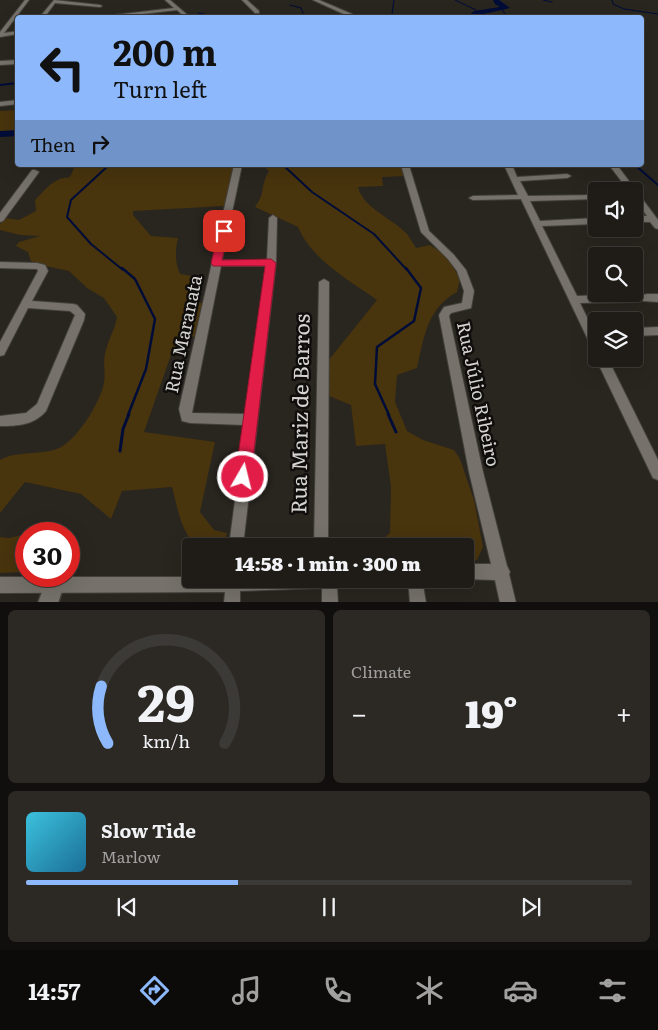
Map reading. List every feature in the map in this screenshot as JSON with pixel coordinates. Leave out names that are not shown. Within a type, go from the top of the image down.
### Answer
[{"type":"street","points":[[16,15],[27,0]]},
{"type":"street","points":[[167,0],[185,15]]},
{"type":"street","points":[[244,0],[258,12]]},
{"type":"street","points":[[314,0],[350,15]]},
{"type":"street","points":[[43,15],[55,1],[100,6]]},
{"type":"street","points":[[119,15],[176,9]]},
{"type":"street","points":[[0,35],[15,16]]},
{"type":"street","points":[[0,27],[15,25]]},
{"type":"street","points":[[0,35],[15,32]]},
{"type":"street","points":[[0,63],[15,62]]},
{"type":"street","points":[[0,104],[15,102]]},
{"type":"street","name":"Rua Maranata","points":[[238,167],[185,414],[190,418],[196,419],[251,420]]},
{"type":"street","name":"Rua Júlio Ribeiro","points":[[406,167],[425,232],[452,257],[461,270],[469,291],[467,305],[448,310],[444,315],[476,472],[508,602]]},
{"type":"street","points":[[509,167],[588,325]]},
{"type":"street","points":[[614,167],[625,182]]},
{"type":"street","points":[[0,219],[35,172]]},
{"type":"street","points":[[514,179],[566,176]]},
{"type":"street","points":[[473,198],[588,197]]},
{"type":"street","points":[[643,206],[655,222]]},
{"type":"street","points":[[237,538],[271,263],[274,218]]},
{"type":"street","points":[[536,224],[588,221]]},
{"type":"street","points":[[216,263],[271,263]]},
{"type":"street","points":[[0,265],[42,267],[41,276],[0,352]]},
{"type":"street","name":"Rua Mariz de Barros","points":[[321,538],[324,282]]},
{"type":"street","points":[[647,298],[658,298]]},
{"type":"street","points":[[575,300],[588,300]]},
{"type":"street","points":[[0,421],[30,418],[42,407],[80,314],[73,308],[26,304]]},
{"type":"street","points":[[643,332],[658,331]]},
{"type":"street","points":[[606,367],[658,474]]},
{"type":"street","points":[[474,572],[502,572]]},
{"type":"street","points":[[0,585],[51,594],[182,585]]},
{"type":"street","points":[[232,602],[233,588]]},
{"type":"street","points":[[326,588],[330,602]]},
{"type":"street","points":[[416,588],[418,602]]},
{"type":"shaded area","points":[[15,110],[15,133],[0,133],[0,111]]},
{"type":"shaded area","points":[[74,167],[234,168],[225,206],[133,211],[133,215],[151,236],[178,238],[176,256],[178,270],[180,274],[192,276],[189,298],[203,304],[197,336],[181,339],[171,355],[144,432],[215,442],[200,512],[214,530],[227,533],[226,538],[190,538],[183,526],[172,487],[122,491],[111,519],[81,494],[25,482],[0,513],[0,460],[14,455],[44,452],[66,444],[87,420],[98,400],[104,383],[105,354],[117,317],[104,298],[87,288],[69,271],[36,264],[31,261],[28,252],[16,246],[19,242],[40,236],[20,235],[0,230],[0,224],[5,218],[19,220],[36,211],[35,200],[47,187],[61,179],[70,177]]},
{"type":"shaded area","points":[[264,167],[401,167],[404,176],[382,177],[383,186],[358,187],[361,195],[372,207],[401,228],[416,248],[430,245],[447,256],[460,279],[457,292],[439,306],[428,325],[417,368],[397,375],[395,402],[407,431],[423,440],[454,450],[460,459],[474,500],[483,547],[477,560],[474,561],[474,538],[384,538],[390,533],[391,487],[385,444],[356,446],[351,405],[329,396],[328,361],[377,300],[343,277],[312,250],[298,227],[255,207],[261,197],[269,171]]},
{"type":"shaded area","points":[[0,537],[15,537],[15,572],[0,573]]},
{"type":"waterway","points":[[391,15],[394,0]]},
{"type":"waterway","points":[[455,0],[476,10]]},
{"type":"waterway","points":[[472,15],[481,11],[507,8],[497,3],[496,0]]},
{"type":"waterway","points":[[543,0],[552,2]]},
{"type":"waterway","points":[[612,0],[613,4],[624,9],[658,14]]},
{"type":"waterway","points":[[290,5],[301,8],[304,15]]},
{"type":"waterway","points":[[502,9],[505,14],[503,15]]},
{"type":"waterway","points":[[198,13],[209,15]]},
{"type":"waterway","points":[[0,85],[15,83]]},
{"type":"waterway","points":[[0,134],[15,133]]},
{"type":"waterway","points":[[107,167],[71,200],[67,217],[91,244],[123,270]]},
{"type":"waterway","points":[[285,167],[312,192],[374,234],[407,270]]},
{"type":"waterway","points":[[637,167],[658,185]]},
{"type":"waterway","points":[[122,268],[135,279],[155,319],[146,369],[128,415]]},
{"type":"waterway","points":[[389,415],[375,384],[377,347],[414,321],[421,288],[406,268]]},
{"type":"waterway","points":[[120,451],[123,429],[129,414]]},
{"type":"waterway","points":[[388,414],[396,432]]},
{"type":"route","points":[[224,231],[216,263],[271,263],[243,477]]}]
